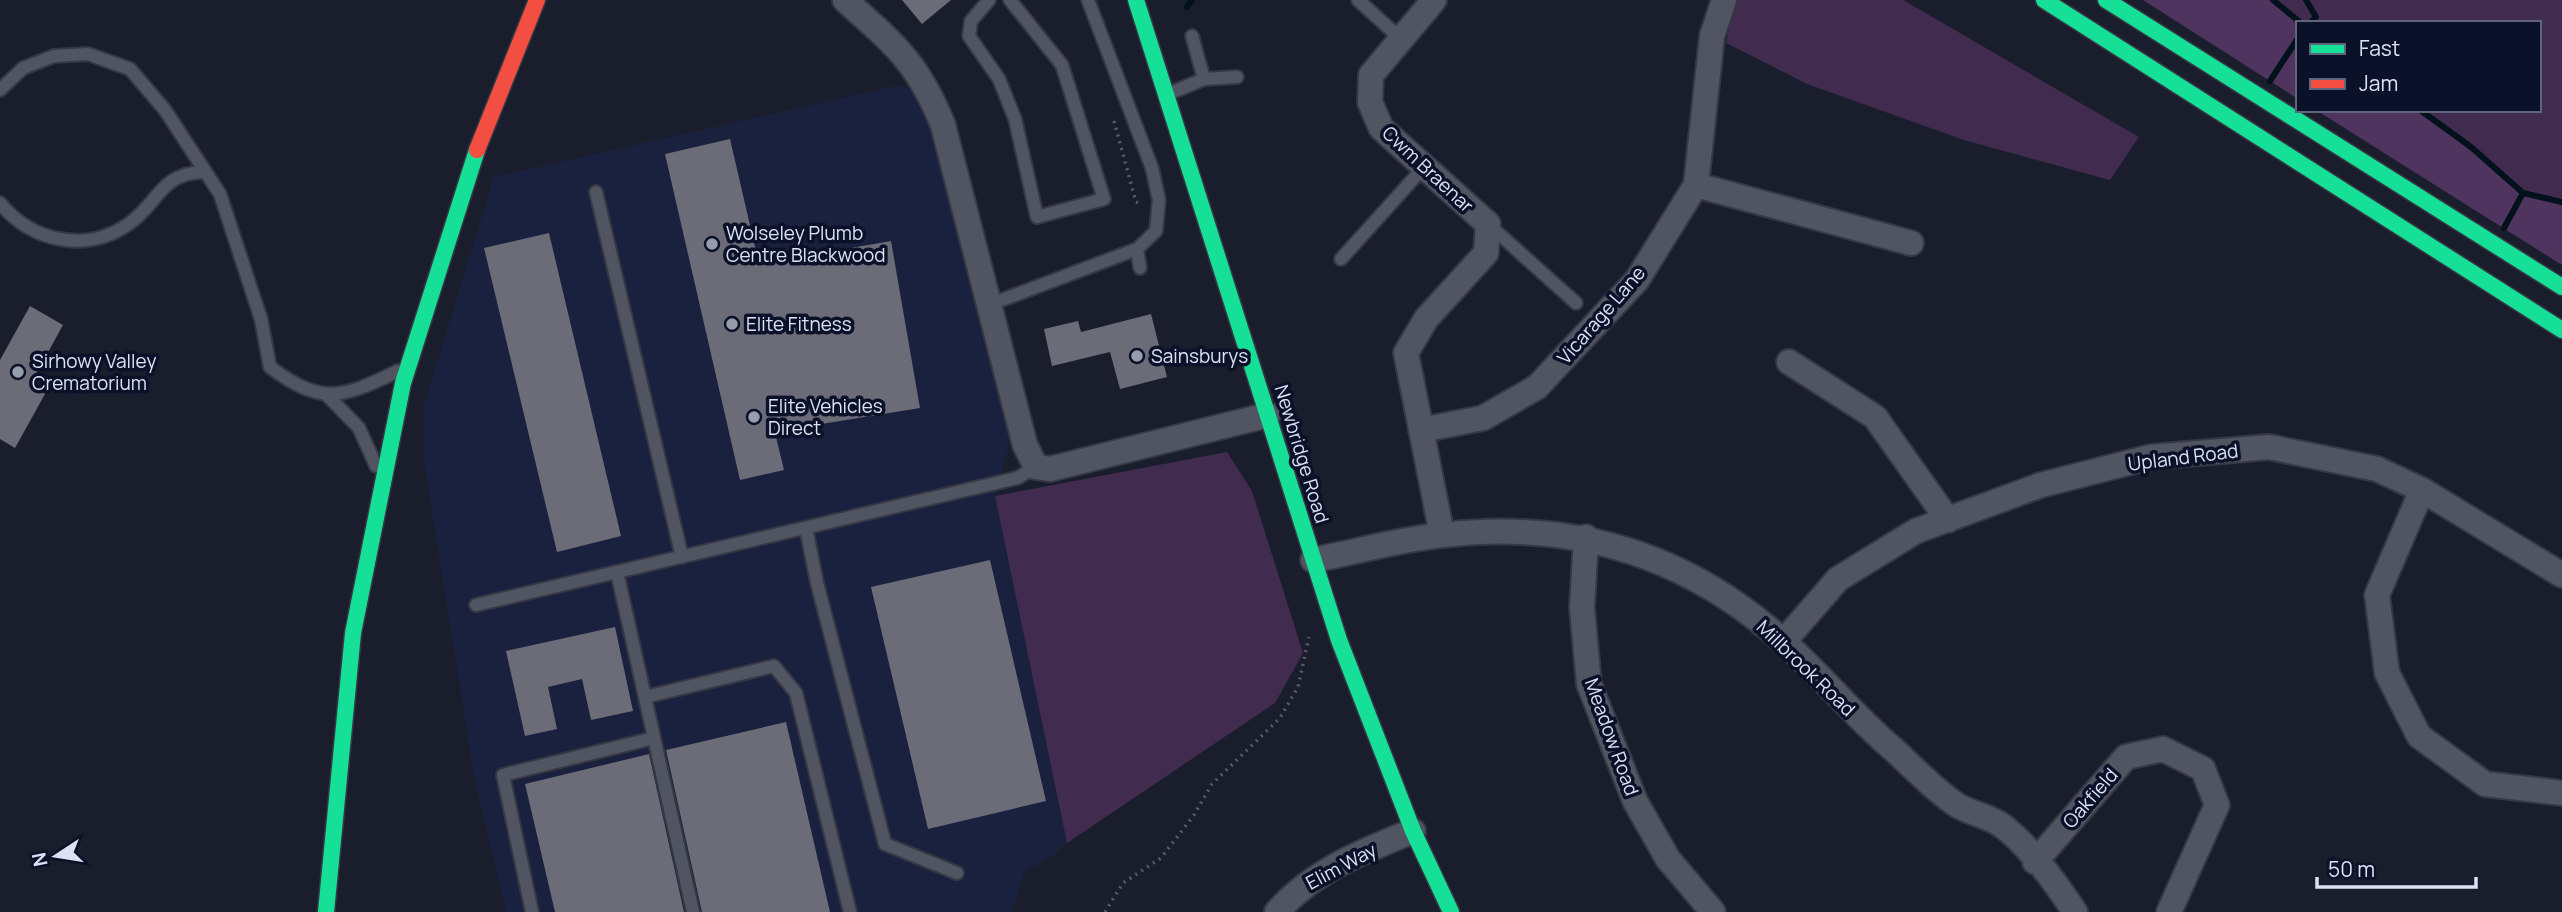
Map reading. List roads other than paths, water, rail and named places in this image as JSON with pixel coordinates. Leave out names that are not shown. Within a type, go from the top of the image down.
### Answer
[{"type":"main road","points":[[326,912],[353,633],[408,366],[482,135],[537,0]]},
{"type":"main road","name":"Newbridge Road","points":[[1136,0],[1313,561],[1360,698],[1413,831],[1451,912]]},
{"type":"main road","points":[[2044,0],[2562,330]]},
{"type":"main road","points":[[2106,0],[2562,287]]},
{"type":"street","points":[[845,0],[905,54],[927,86],[943,125],[1025,445],[1036,467],[1050,469],[1268,415]]},
{"type":"street","name":"Cwm Braenar","points":[[1434,0],[1371,75],[1370,102],[1381,128],[1488,225],[1486,253],[1426,319],[1406,353],[1442,535]]},
{"type":"street","name":"Vicarage Lane","points":[[1421,430],[1483,418],[1537,387],[1637,279],[1696,185],[1713,36],[1724,0]]},
{"type":"street","points":[[1696,185],[1911,243]]},
{"type":"street","points":[[1788,362],[1875,417],[1948,520]]},
{"type":"street","name":"Upland Road","points":[[1784,641],[1838,579],[1916,531],[2041,485],[2151,457],[2269,447],[2377,470],[2422,490],[2562,575]]},
{"type":"street","points":[[2422,490],[2378,595],[2387,673],[2419,736],[2485,784],[2562,793]]},
{"type":"street","name":"Millbrook Road","points":[[1313,561],[1442,535],[1544,532],[1586,537],[1651,557],[1724,595],[1784,641],[1870,730],[1957,805],[2004,826],[2075,912]]},
{"type":"street","name":"Meadow Road","points":[[1586,537],[1582,608],[1589,684],[1635,801],[1668,859],[1711,911]]},
{"type":"street","name":"Oakfield","points":[[2035,862],[2126,757],[2163,749],[2203,769],[2217,805],[2169,912]]},
{"type":"street","name":"Elim Way","points":[[1277,912],[1295,891],[1350,856],[1413,831]]},
{"type":"lane","points":[[989,0],[971,22],[970,36],[999,79],[1015,119],[1037,217],[1104,199],[1062,65],[1010,0]]},
{"type":"lane","points":[[991,304],[1137,250],[1156,231],[1159,200],[1152,168],[1088,0]]},
{"type":"lane","points":[[1359,0],[1401,39]]},
{"type":"lane","points":[[1192,36],[1204,79]]},
{"type":"lane","points":[[0,90],[23,68],[54,56],[88,54],[130,69],[185,137],[203,172],[220,194],[261,320],[270,367],[298,388],[327,395],[368,387],[408,366]]},
{"type":"lane","points":[[1167,94],[1204,79],[1237,77]]},
{"type":"lane","points":[[1340,260],[1423,167]]},
{"type":"lane","points":[[0,203],[15,221],[46,237],[72,242],[99,239],[131,222],[170,180],[184,173],[203,172]]},
{"type":"lane","points":[[596,192],[682,557]]},
{"type":"lane","points":[[1488,225],[1576,303]]},
{"type":"lane","points":[[1137,250],[1140,268]]},
{"type":"lane","points":[[327,395],[359,428],[382,485]]},
{"type":"lane","points":[[476,605],[1017,478],[1036,467]]},
{"type":"lane","points":[[806,528],[817,583],[885,844],[957,873]]},
{"type":"lane","points":[[617,572],[694,912]]},
{"type":"lane","points":[[645,697],[774,666],[796,693],[850,912]]},
{"type":"lane","points":[[532,912],[503,775],[654,738]]},
{"type":"waterway","points":[[1187,7],[1192,0]]},
{"type":"waterway","points":[[2273,0],[2299,21]]},
{"type":"waterway","points":[[2306,0],[2316,17],[2312,21]]},
{"type":"waterway","points":[[2270,81],[2296,41]]},
{"type":"waterway","points":[[2423,112],[2471,147],[2523,193],[2562,202]]},
{"type":"waterway","points":[[2504,228],[2523,193]]},
{"type":"place","name":"Wolseley Plumb Centre Blackwood","points":[[712,244]]},
{"type":"place","name":"Elite Fitness","points":[[732,324]]},
{"type":"place","name":"Sainsburys","points":[[1137,356]]},
{"type":"place","name":"Sirhowy Valley Crematorium","points":[[18,372]]},
{"type":"place","name":"Elite Vehicles Direct","points":[[754,417]]}]
